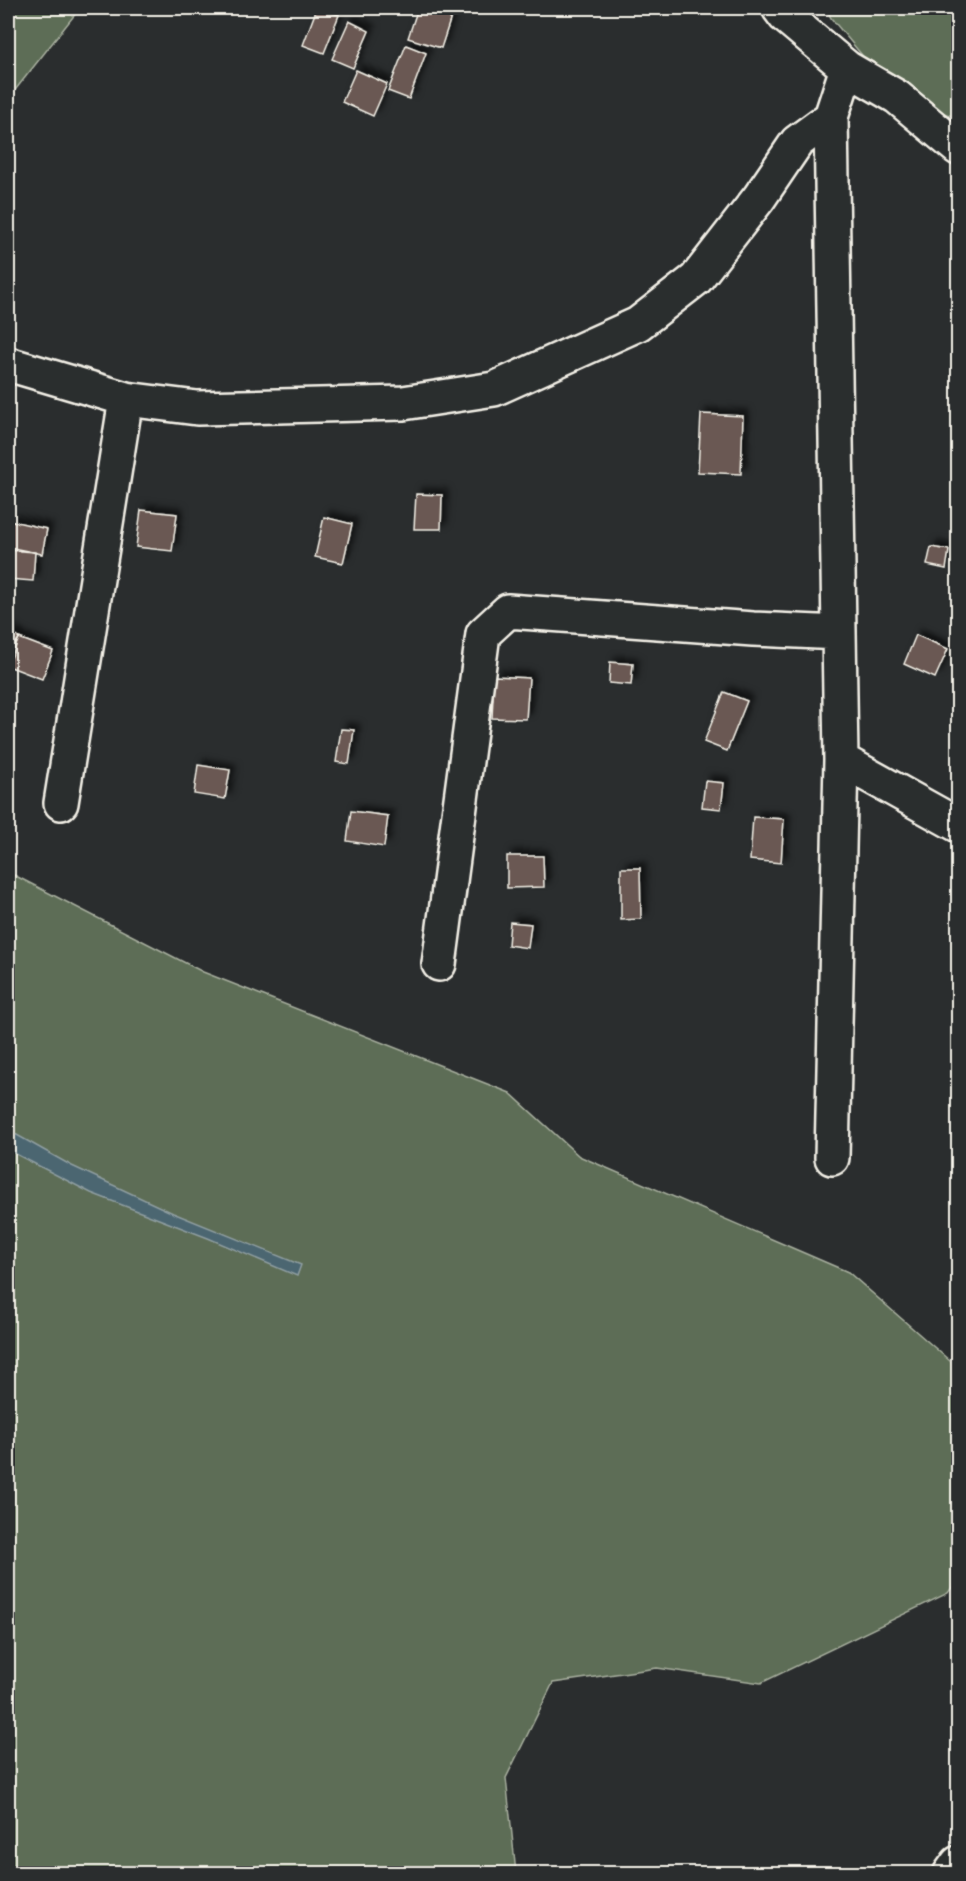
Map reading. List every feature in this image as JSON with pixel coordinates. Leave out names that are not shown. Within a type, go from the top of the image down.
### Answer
[{"type":"street","points":[[779,8],[785,16],[848,68],[897,97],[958,148]]},
{"type":"street","points":[[832,1158],[841,760],[831,117],[848,68]]},
{"type":"street","points":[[8,364],[126,399],[197,408],[403,403],[494,389],[638,324],[696,279],[759,198],[797,142],[831,117]]},
{"type":"street","points":[[61,803],[126,399]]},
{"type":"street","points":[[439,964],[483,634],[507,611],[839,633]]},
{"type":"street","points":[[841,760],[958,825]]},
{"type":"street","points":[[950,1874],[958,1863]]},
{"type":"green space","points":[[8,8],[80,8],[8,99]]},
{"type":"green space","points":[[826,8],[958,8],[958,118],[897,97],[831,18]]},
{"type":"green space","points":[[8,872],[203,972],[510,1093],[579,1156],[848,1272],[958,1368],[958,1579],[948,1593],[761,1683],[657,1668],[553,1683],[506,1778],[516,1873],[8,1873]]},
{"type":"water","points":[[8,1130],[72,1166],[173,1213],[301,1265],[297,1276],[208,1238],[91,1193],[8,1150]]},
{"type":"building","points":[[317,8],[339,15],[324,53],[303,45]]},
{"type":"building","points":[[418,8],[454,8],[441,48],[408,38]]},
{"type":"building","points":[[349,21],[369,31],[353,68],[332,59]]},
{"type":"building","points":[[406,45],[426,53],[409,99],[388,91]]},
{"type":"building","points":[[356,70],[387,84],[373,116],[342,102]]},
{"type":"building","points":[[701,414],[743,416],[741,474],[698,472]]},
{"type":"building","points":[[416,494],[442,495],[441,529],[414,529]]},
{"type":"building","points":[[141,510],[177,514],[172,551],[136,547]]},
{"type":"building","points":[[324,517],[352,524],[343,563],[315,557]]},
{"type":"building","points":[[8,520],[47,529],[42,554],[8,547]]},
{"type":"building","points":[[931,547],[949,550],[946,569],[927,565]]},
{"type":"building","points":[[8,550],[35,552],[33,581],[8,579]]},
{"type":"building","points":[[8,630],[19,638],[8,655]]},
{"type":"building","points":[[916,635],[948,649],[935,678],[904,664]]},
{"type":"building","points":[[19,638],[53,651],[42,679],[8,666]]},
{"type":"building","points":[[610,662],[633,664],[631,685],[609,683]]},
{"type":"building","points":[[494,676],[529,678],[526,719],[492,718]]},
{"type":"building","points":[[724,692],[747,701],[727,751],[704,742]]},
{"type":"building","points":[[341,729],[354,730],[349,764],[336,762]]},
{"type":"building","points":[[198,765],[230,770],[225,799],[194,794]]},
{"type":"building","points":[[705,781],[724,783],[721,809],[702,807]]},
{"type":"building","points":[[351,811],[388,816],[384,847],[347,841]]},
{"type":"building","points":[[753,817],[784,819],[781,863],[750,860]]},
{"type":"building","points":[[507,856],[543,856],[544,887],[507,888]]},
{"type":"building","points":[[621,868],[640,868],[641,919],[621,920]]},
{"type":"building","points":[[510,922],[531,924],[528,948],[508,945]]}]
